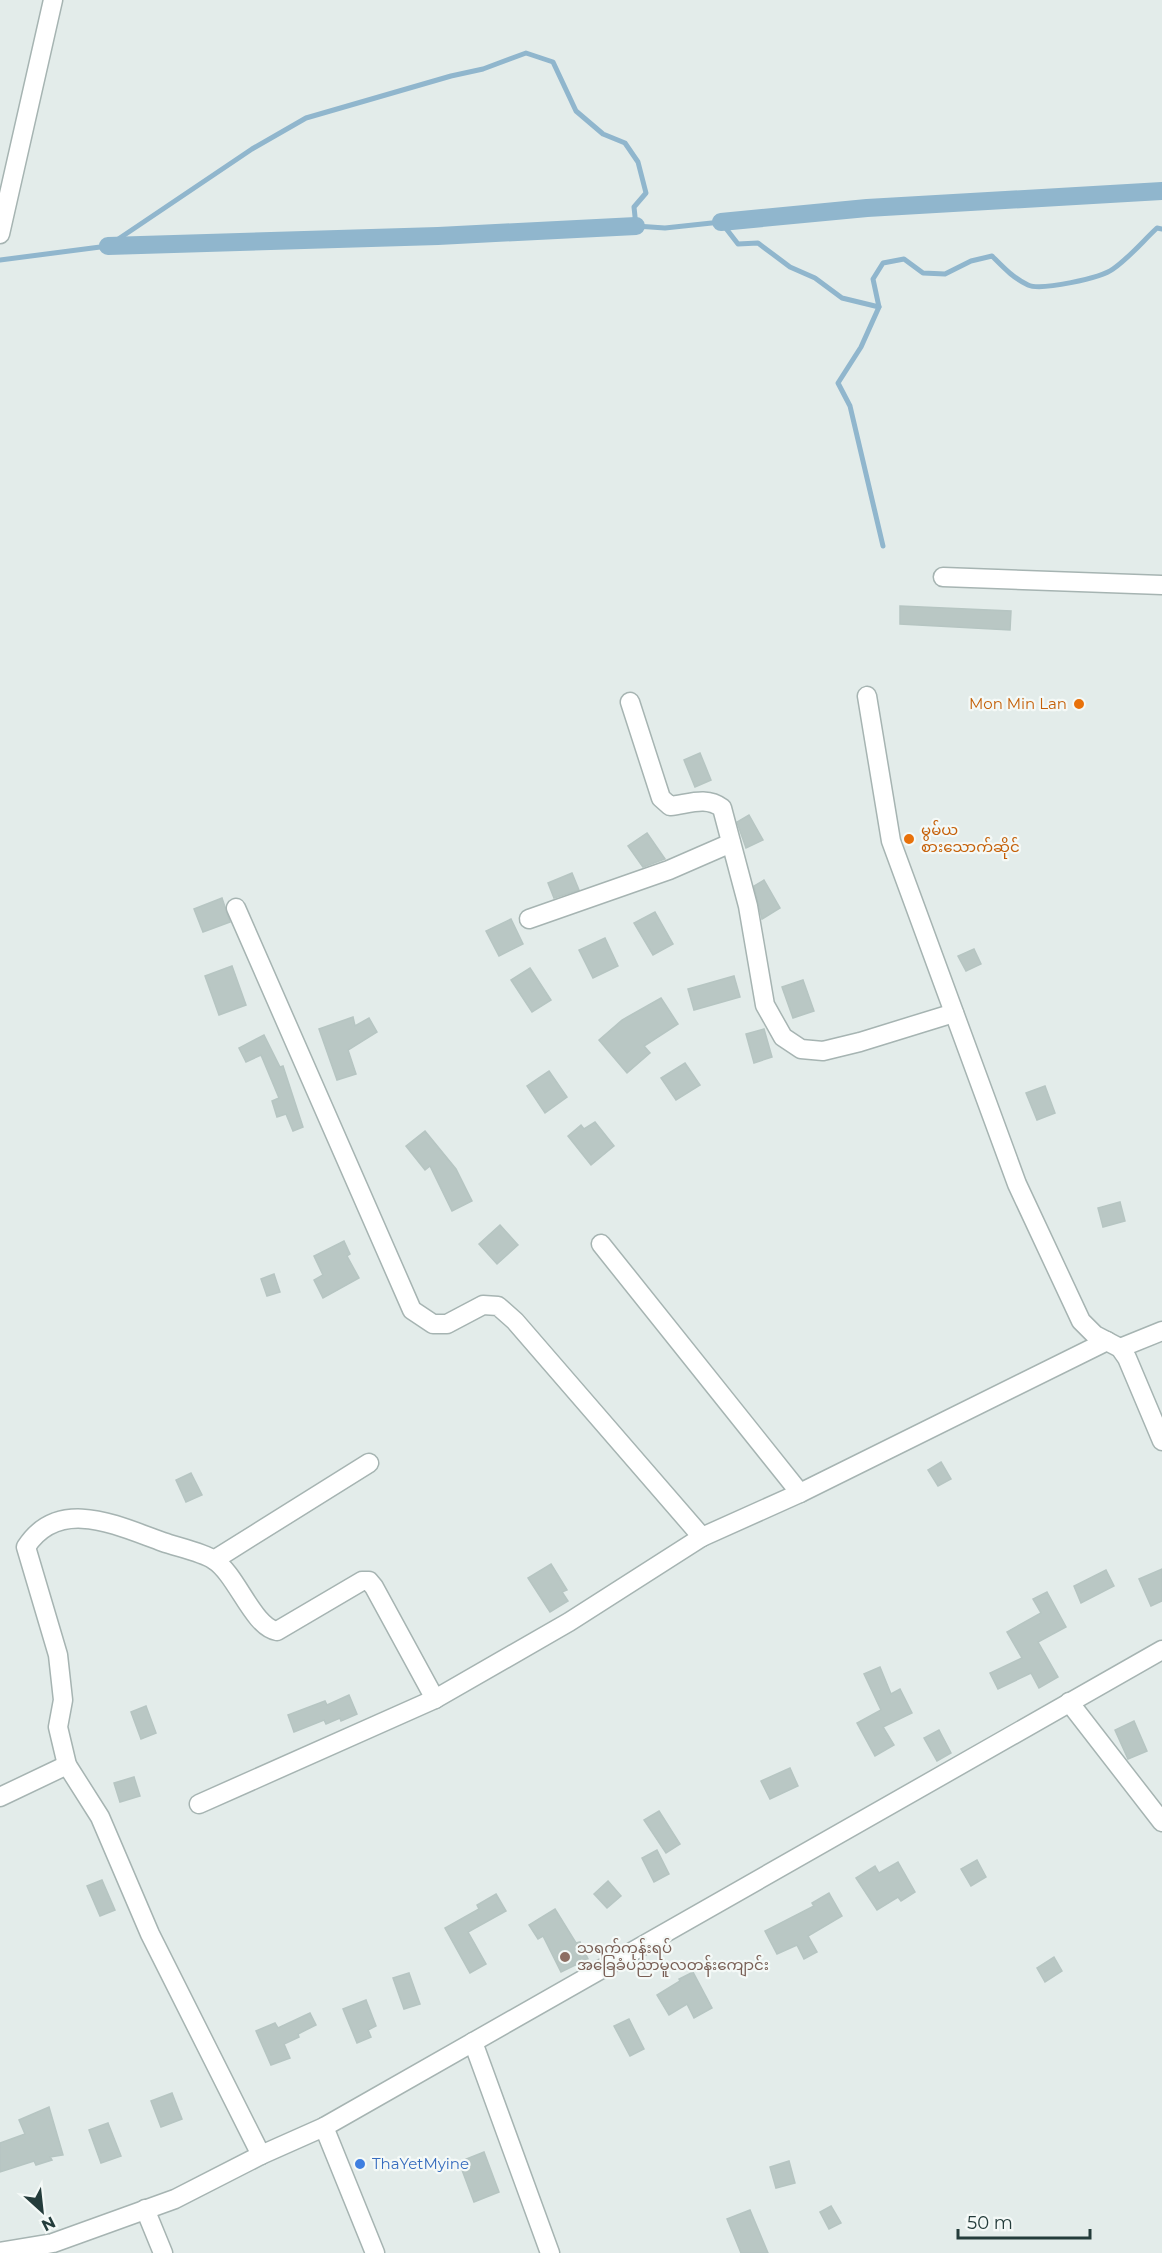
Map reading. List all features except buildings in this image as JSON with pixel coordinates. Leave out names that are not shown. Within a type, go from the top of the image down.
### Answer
[{"type":"street","points":[[0,234],[54,0]]},
{"type":"street","points":[[943,577],[1162,585]]},
{"type":"street","points":[[867,696],[891,840],[1017,1184],[1081,1321],[1095,1335],[1113,1344],[1127,1358],[1162,1441]]},
{"type":"street","points":[[630,702],[661,798],[670,806],[698,801],[714,802],[722,808],[748,906],[765,1005],[783,1037],[801,1049],[823,1051],[954,1013]]},
{"type":"street","points":[[529,919],[669,870],[731,843]]},
{"type":"street","points":[[236,908],[412,1310],[433,1324],[447,1324],[483,1305],[498,1306],[515,1321],[702,1537]]},
{"type":"street","points":[[601,1244],[800,1492]]},
{"type":"street","points":[[199,1804],[435,1699],[569,1622],[702,1537],[1113,1344],[1162,1331]]},
{"type":"street","points":[[214,1560],[369,1463]]},
{"type":"street","points":[[261,2155],[150,1934],[100,1817],[68,1765],[58,1727],[63,1700],[57,1655],[26,1547],[34,1535],[68,1518],[101,1520],[214,1560],[234,1581],[261,1621],[269,1630],[277,1631],[362,1581],[369,1581],[435,1699]]},
{"type":"street","points":[[0,2252],[53,2243],[67,2246],[175,2199],[261,2155],[324,2127],[1162,1650]]},
{"type":"street","points":[[1069,1702],[1162,1822]]},
{"type":"street","points":[[0,1797],[68,1765]]},
{"type":"street","points":[[473,2042],[550,2253]]},
{"type":"street","points":[[324,2127],[375,2253]]},
{"type":"street","points":[[146,2210],[164,2253]]},
{"type":"waterway","points":[[0,260],[108,246],[252,149],[306,118],[483,69],[526,53],[553,62],[576,111],[603,134],[625,143],[638,162],[646,193],[634,207],[636,226],[665,228],[721,222],[738,244],[758,243],[790,267],[815,278],[842,298],[879,307]]},
{"type":"waterway","points":[[721,222],[867,208],[1162,191]]},
{"type":"waterway","points":[[108,246],[438,236],[636,226]]},
{"type":"waterway","points":[[883,546],[850,406],[838,383],[861,347],[879,307],[873,279],[883,263],[904,259],[923,273],[945,274],[971,261],[992,256],[1013,276],[1028,285],[1057,285],[1106,273],[1125,260],[1157,228],[1162,229]]},
{"type":"place","name":"Mon Min Lan","points":[[1079,704]]},
{"type":"place","name":"မွမ်ယ စားသောက်ဆိုင်","points":[[909,839]]},
{"type":"place","name":"သရက်ကုန်းရပ် အခြေခံပညာမူလတန်းကျောင်း","points":[[565,1957]]},
{"type":"place","name":"ThaYetMyine","points":[[360,2164]]}]
